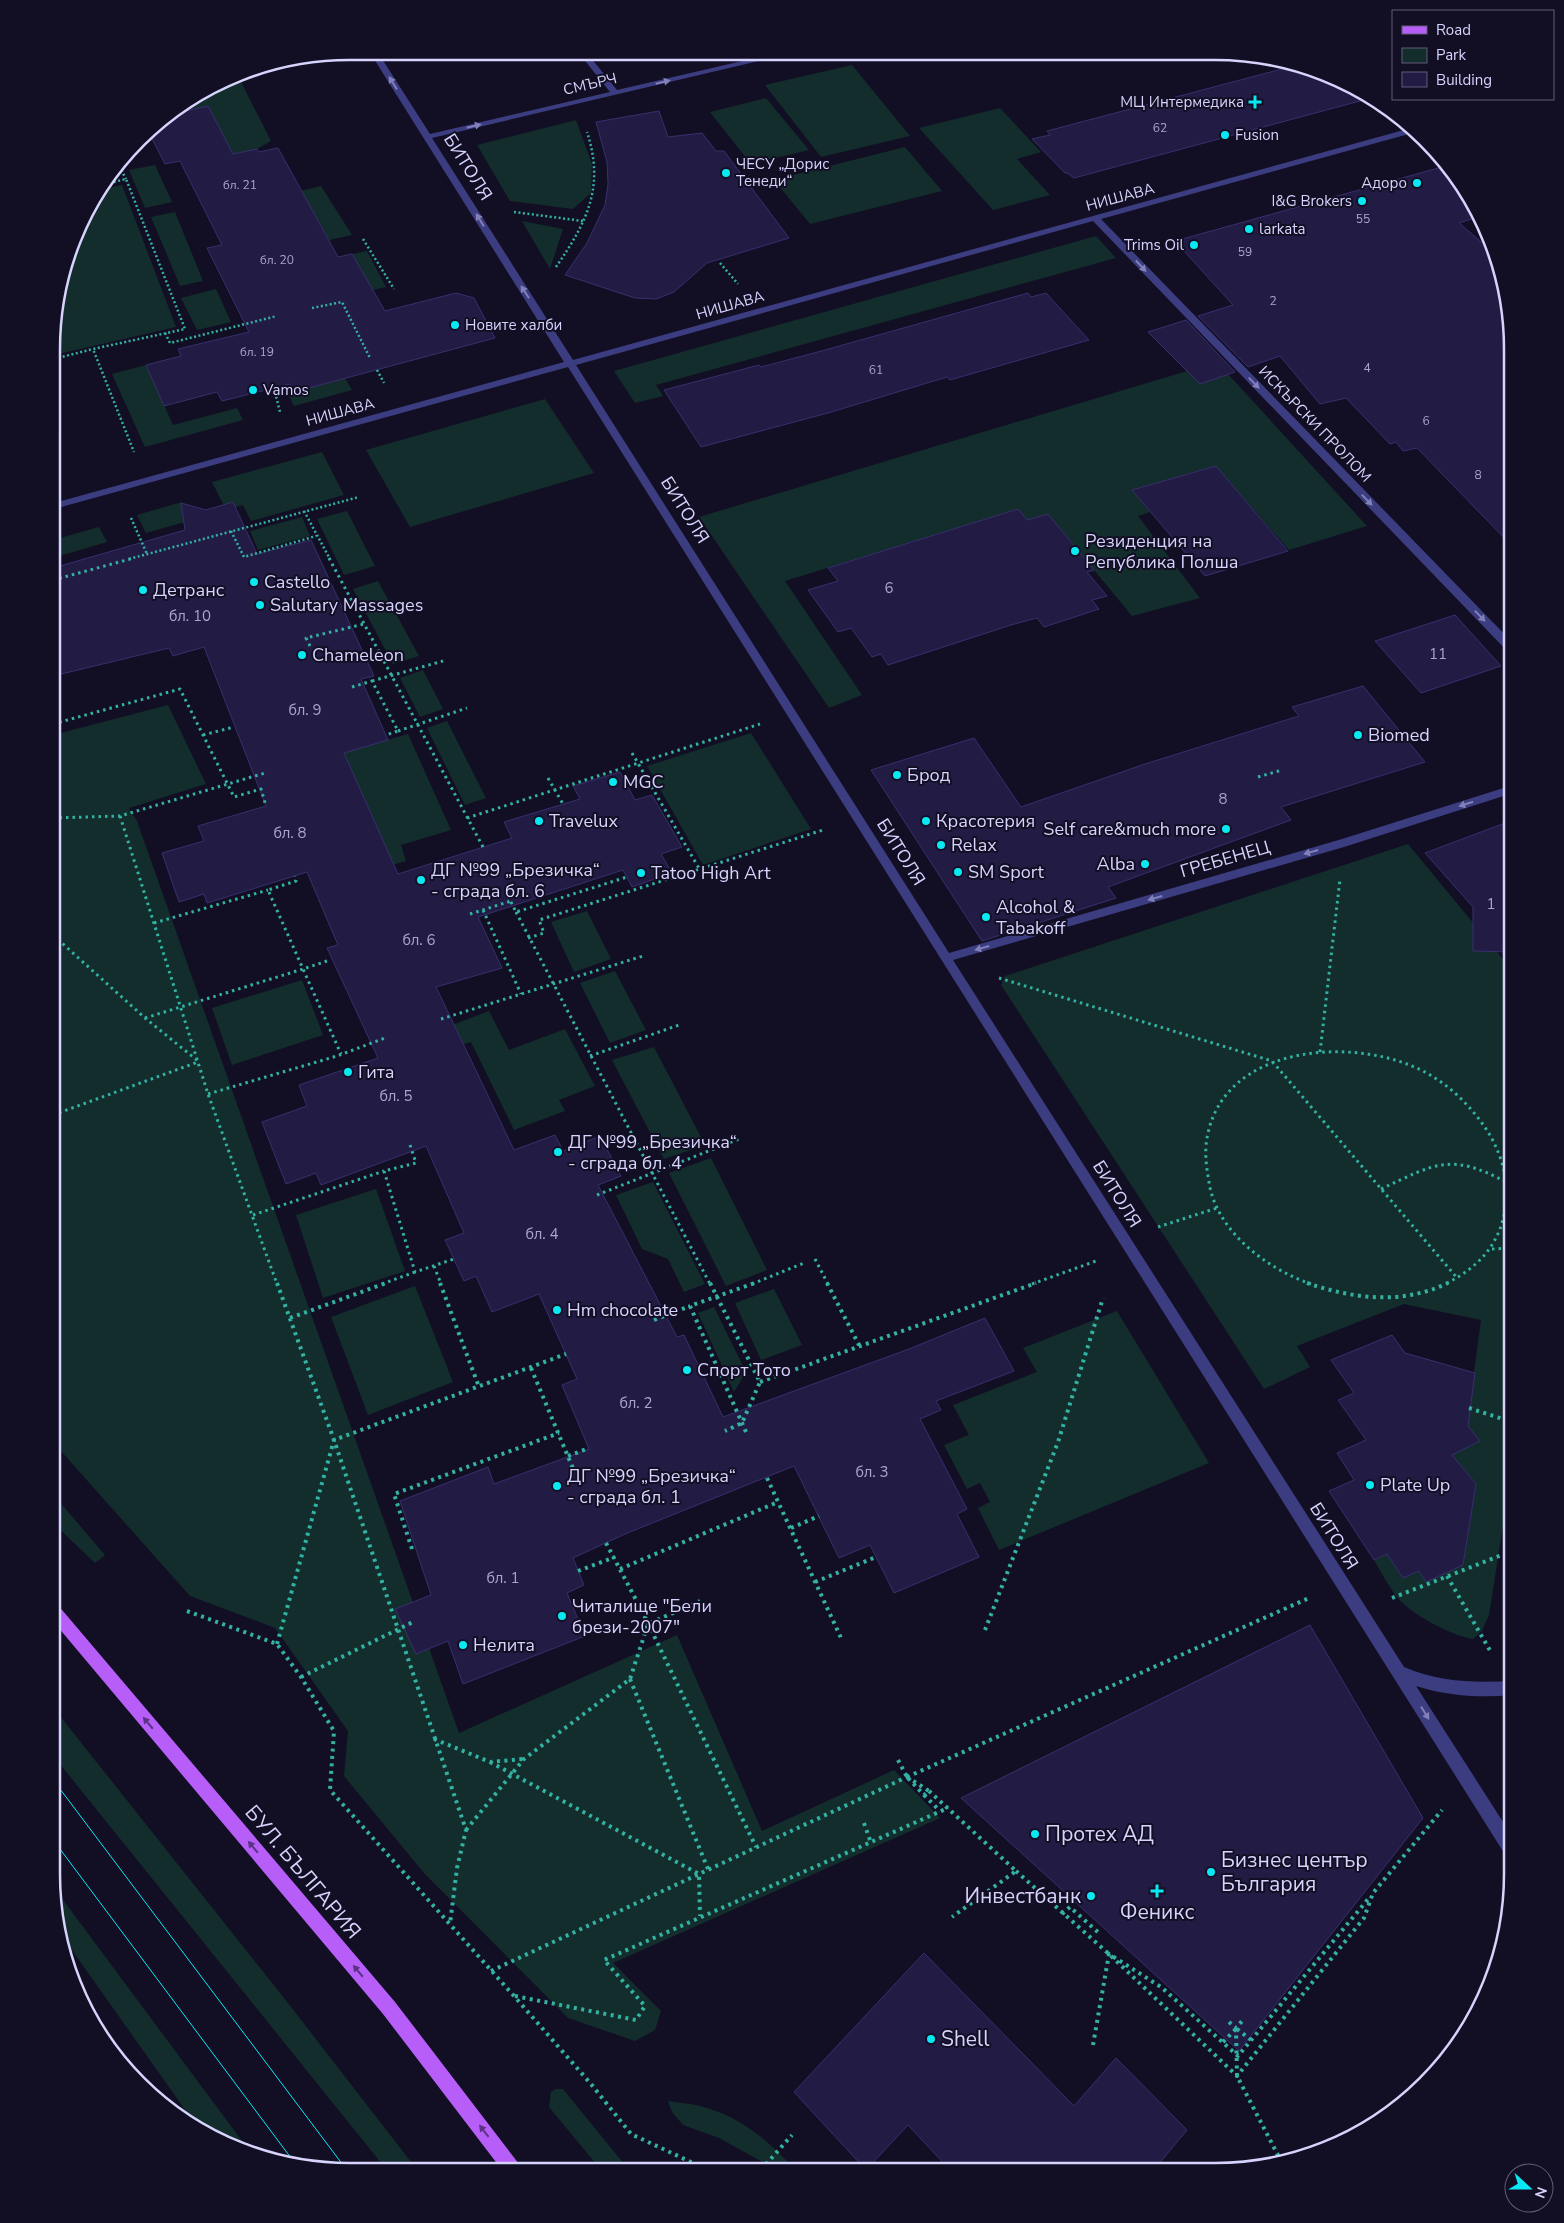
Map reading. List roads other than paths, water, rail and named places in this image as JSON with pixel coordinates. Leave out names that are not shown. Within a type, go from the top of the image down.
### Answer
[{"type":"main road","name":"БУЛ. БЪЛГАРИЯ","points":[[60,1618],[389,2008],[509,2163]]},
{"type":"street","name":"БИТОЛЯ","points":[[379,60],[1504,1837]]},
{"type":"street","points":[[588,60],[615,93]]},
{"type":"street","name":"СМЪРЧ","points":[[427,137],[755,60]]},
{"type":"street","name":"НИШАВА","points":[[60,504],[1406,132]]},
{"type":"street","name":"ИСКЪРСКИ ПРОЛОМ","points":[[1095,218],[1504,641]]},
{"type":"street","name":"ГРЕБЕНЕЦ","points":[[946,958],[1344,843],[1504,792]]},
{"type":"street","points":[[1399,1672],[1415,1680],[1454,1688],[1484,1691],[1504,1689]]},
{"type":"tram line","points":[[60,1789],[341,2163]]},
{"type":"tram line","points":[[60,1849],[290,2157]]},
{"type":"place","name":"МЦ Интермедика","points":[[1255,102]]},
{"type":"place","name":"Fusion","points":[[1225,135]]},
{"type":"place","name":"ЧЕСУ „Дорис Тенеди“","points":[[726,173]]},
{"type":"place","name":"Адоро","points":[[1417,183]]},
{"type":"place","name":"I&G Brokers","points":[[1362,201]]},
{"type":"place","name":"larkata","points":[[1249,229]]},
{"type":"place","name":"Trims Oil","points":[[1194,245]]},
{"type":"place","name":"Новите халби","points":[[455,325]]},
{"type":"place","name":"Vamos","points":[[253,390]]},
{"type":"place","name":"Резиденция на Република Полша","points":[[1075,551]]},
{"type":"place","name":"Castello","points":[[254,582]]},
{"type":"place","name":"Детранс","points":[[143,590]]},
{"type":"place","name":"Salutary Massages","points":[[260,605]]},
{"type":"place","name":"Chameleon","points":[[302,655]]},
{"type":"place","name":"Biomed","points":[[1358,735]]},
{"type":"place","name":"Брод","points":[[897,775]]},
{"type":"place","name":"MGC","points":[[613,782]]},
{"type":"place","name":"Travelux","points":[[539,821]]},
{"type":"place","name":"Красотерия","points":[[926,821]]},
{"type":"place","name":"Self care&much more","points":[[1226,829]]},
{"type":"place","name":"Relax","points":[[941,845]]},
{"type":"place","name":"Alba","points":[[1145,864]]},
{"type":"place","name":"SM Sport","points":[[958,872]]},
{"type":"place","name":"Tatoo High Art","points":[[641,873]]},
{"type":"place","name":"ДГ №99 „Брезичка“ - сграда бл. 6","points":[[421,880]]},
{"type":"place","name":"Alcohol & Tabakoff","points":[[986,917]]},
{"type":"place","name":"Гита","points":[[348,1072]]},
{"type":"place","name":"ДГ №99 „Брезичка“ - сграда бл. 4","points":[[558,1152]]},
{"type":"place","name":"Hm chocolate","points":[[557,1310]]},
{"type":"place","name":"Спорт Тото","points":[[687,1370]]},
{"type":"place","name":"Plate Up","points":[[1370,1485]]},
{"type":"place","name":"ДГ №99 „Брезичка“ - сграда бл. 1","points":[[557,1486]]},
{"type":"place","name":"Читалище \"Бели брези-2007\"","points":[[562,1616]]},
{"type":"place","name":"Нелита","points":[[463,1645]]},
{"type":"place","name":"Протех АД","points":[[1035,1834]]},
{"type":"place","name":"Бизнес център България","points":[[1211,1872]]},
{"type":"place","name":"Феникс","points":[[1157,1891]]},
{"type":"place","name":"Инвестбанк","points":[[1091,1896]]},
{"type":"place","name":"Shell","points":[[931,2039]]}]
